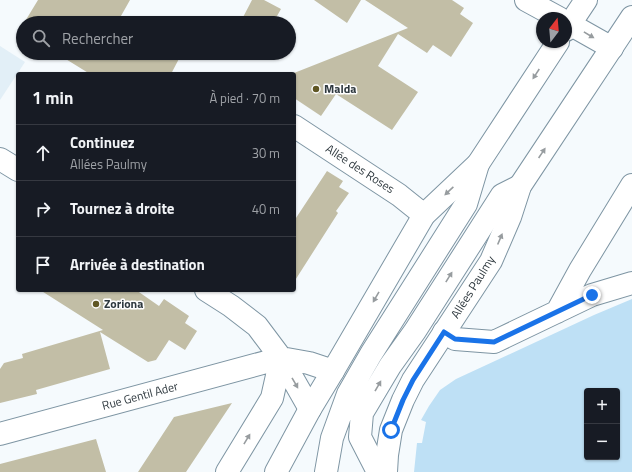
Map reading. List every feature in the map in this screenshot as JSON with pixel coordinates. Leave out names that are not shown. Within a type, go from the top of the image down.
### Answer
[{"type":"street","points":[[526,0],[547,12]]},
{"type":"street","points":[[572,16],[586,0]]},
{"type":"street","name":"Allées Paulmy","points":[[386,472],[391,430],[413,380],[491,261],[510,217],[520,186],[632,17]]},
{"type":"street","points":[[572,26],[612,48]]},
{"type":"street","points":[[276,472],[310,409],[424,215],[478,164],[554,48]]},
{"type":"street","name":"Allée des Roses","points":[[296,127],[399,195],[424,215]]},
{"type":"street","points":[[0,159],[16,169]]},
{"type":"street","points":[[326,472],[332,438],[348,394],[371,354],[466,204],[478,164]]},
{"type":"street","points":[[557,312],[580,270],[632,185]]},
{"type":"street","name":"Allées Paulmy","points":[[332,438],[362,413],[390,366],[415,331],[502,195],[520,186]]},
{"type":"street","points":[[444,332],[455,339],[494,342],[592,295],[632,283]]},
{"type":"street","points":[[209,292],[231,306],[257,326],[281,358],[310,409]]},
{"type":"street","points":[[281,358],[309,363],[333,371]]},
{"type":"street","points":[[227,472],[272,398],[281,358]]},
{"type":"street","name":"Rue Gentil Ader","points":[[0,434],[281,358]]},
{"type":"street","name":"Allées Paulmy","points":[[362,413],[360,437],[378,472]]},
{"type":"shaded area","points":[[0,46],[16,56],[16,60],[22,60],[25,62],[18,72],[16,72],[16,76],[0,100]]},
{"type":"shaded area","points":[[632,299],[632,472],[414,472],[417,443],[422,443],[426,422],[421,420],[440,390],[456,379]]},
{"type":"building","points":[[38,0],[130,0],[121,16],[28,16]]},
{"type":"building","points":[[252,0],[264,0],[281,9],[277,16],[244,16]]},
{"type":"building","points":[[314,0],[361,0],[347,23]]},
{"type":"building","points":[[365,0],[452,0],[464,8],[460,14],[473,23],[451,57],[433,45],[427,53],[398,34],[378,66],[418,92],[392,130],[336,94],[321,116],[296,99],[296,72],[408,28]]},
{"type":"building","points":[[67,60],[178,60],[172,72],[87,72]]},
{"type":"building","points":[[327,171],[343,181],[339,187],[349,193],[336,211],[338,213],[296,279],[296,218]]},
{"type":"building","points":[[43,292],[139,292],[159,306],[164,299],[189,316],[185,323],[197,331],[185,350],[169,340],[156,360],[148,362],[100,332],[110,369],[36,390],[37,394],[0,403],[0,369],[4,363],[23,358],[22,354],[103,330]]},
{"type":"building","points":[[232,403],[186,472],[138,472],[174,417]]},
{"type":"building","points":[[96,439],[106,472],[0,472],[0,464]]},
{"type":"place","name":"Malda","points":[[316,89]]},
{"type":"place","name":"Zoriona","points":[[96,304]]},
{"type":"route","points":[[391,430],[413,380],[444,332],[455,339],[494,342],[592,295]]}]
